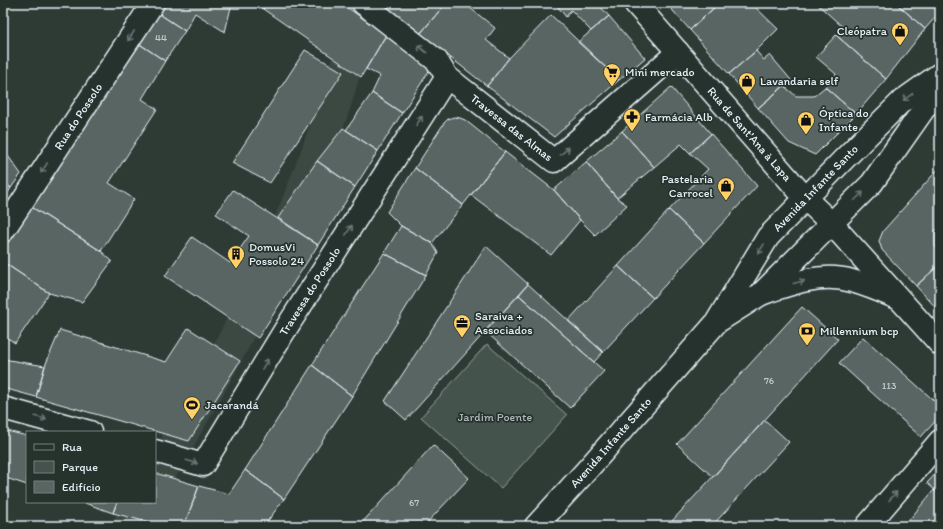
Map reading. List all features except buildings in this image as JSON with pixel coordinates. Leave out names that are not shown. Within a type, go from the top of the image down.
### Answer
[{"type":"street","name":"Rua do Possolo","points":[[3,231],[152,3]]},
{"type":"street","name":"Travessa das Almas","points":[[363,3],[437,61],[447,77],[554,161],[678,52]]},
{"type":"street","name":"Rua de Sant'Ana à Lapa","points":[[635,3],[806,199],[832,224],[940,344]]},
{"type":"street","name":"Avenida Infante Santo","points":[[536,526],[716,323],[768,238],[902,101],[940,74]]},
{"type":"street","name":"Travessa do Possolo","points":[[156,451],[203,465],[285,330],[447,77]]},
{"type":"street","name":"Avenida Infante Santo","points":[[716,323],[761,294],[872,183],[940,86]]},
{"type":"street","name":"Rua de Sant'Ana à Lapa","points":[[761,294],[791,284],[824,278],[850,280],[899,298]]},
{"type":"street","points":[[3,408],[86,431]]},
{"type":"street","points":[[867,526],[940,441]]},
{"type":"shaded area","points":[[348,3],[381,3],[352,103],[332,161],[283,278],[248,349],[148,526],[110,526],[123,503],[156,503],[156,447],[195,380],[253,265],[281,202],[321,93]]},
{"type":"green space","name":"Jardim Poente","points":[[487,344],[567,415],[501,488],[421,417]]},
{"type":"place","name":"Cleópatra","points":[[900,46]]},
{"type":"place","name":"Mini mercado","points":[[612,87]]},
{"type":"place","name":"Lavandaria self","points":[[747,96]]},
{"type":"place","name":"Farmácia Alb","points":[[632,132]]},
{"type":"place","name":"Óptica do Infante","points":[[806,135]]},
{"type":"place","name":"Pastelaria Carrocel","points":[[726,201]]},
{"type":"place","name":"DomusVi Possolo 24","points":[[236,269]]},
{"type":"place","name":"Saraiva + Associados","points":[[462,338]]},
{"type":"place","name":"Millennium bcp","points":[[807,346]]},
{"type":"place","name":"Jacarandá","points":[[192,420]]}]
